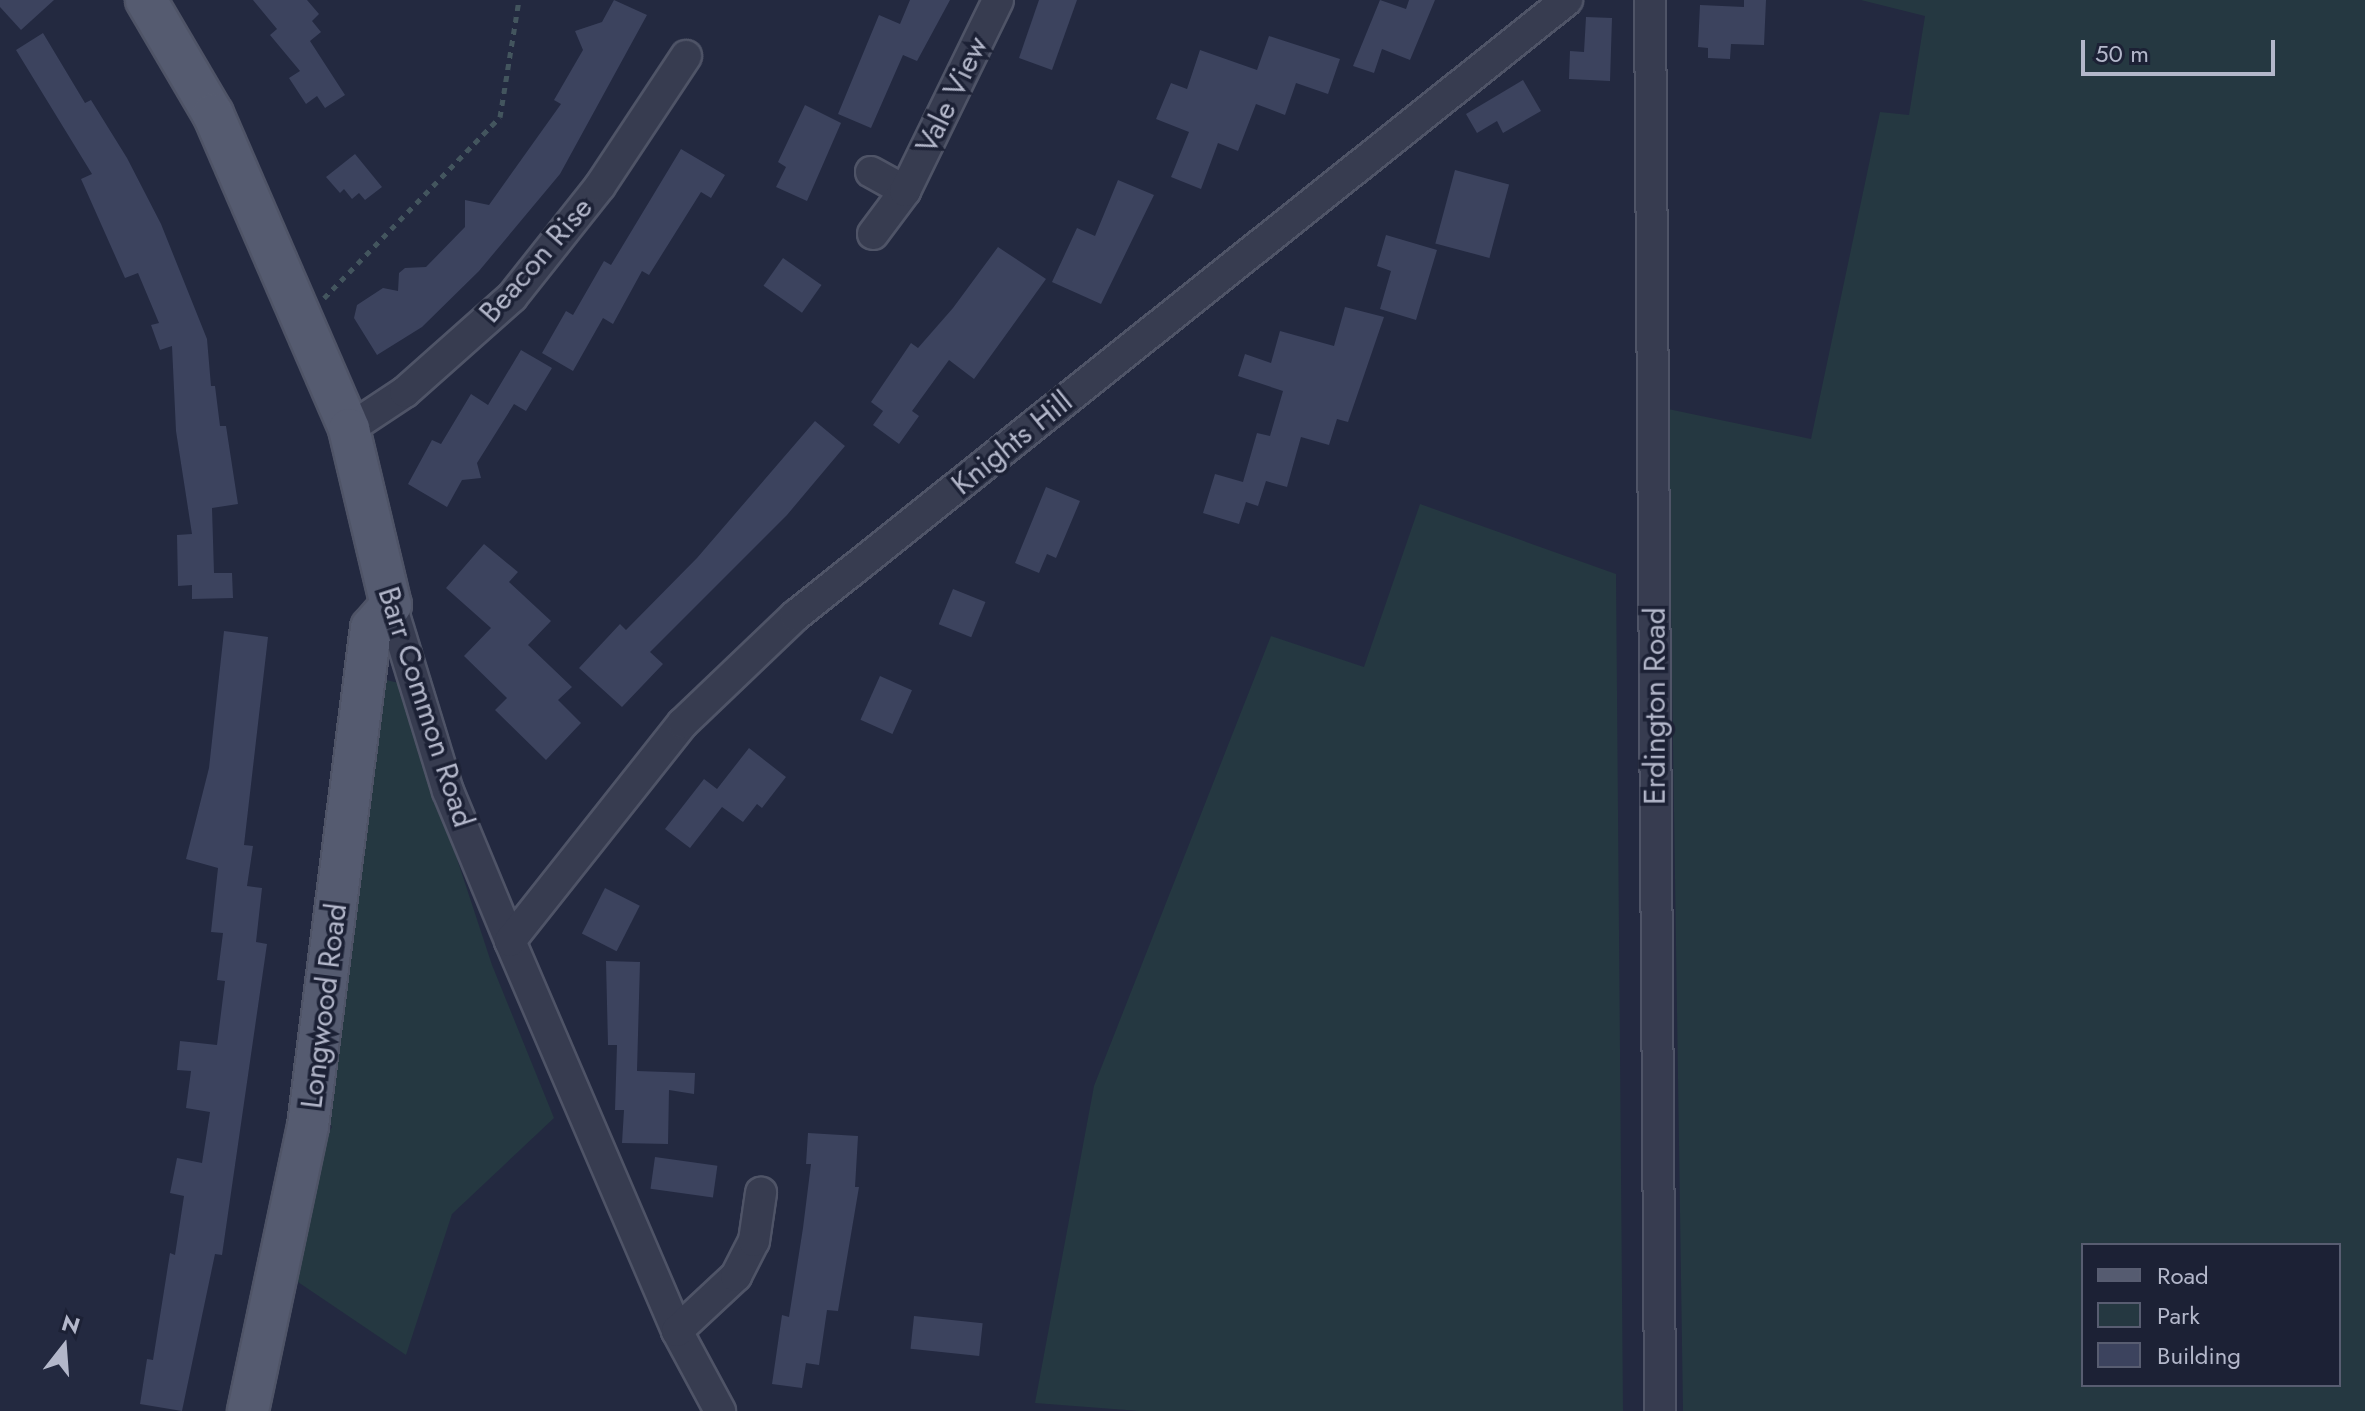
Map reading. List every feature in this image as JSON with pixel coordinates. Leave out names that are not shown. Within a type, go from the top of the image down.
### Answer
[{"type":"main road","name":"Barr Common Road","points":[[146,0],[213,114],[349,429],[391,605]]},
{"type":"main road","name":"Longwood Road","points":[[248,1411],[311,1112],[371,628],[391,605]]},
{"type":"street","name":"Vale View","points":[[873,234],[905,191],[998,0]]},
{"type":"street","name":"Knights Hill","points":[[510,941],[683,723],[795,616],[1567,0]]},
{"type":"street","name":"Erdington Road","points":[[1650,0],[1660,1411]]},
{"type":"street","name":"Beacon Rise","points":[[349,429],[405,392],[512,297],[600,186],[686,56]]},
{"type":"street","name":"Vale View","points":[[871,172],[905,191]]},
{"type":"street","name":"Barr Common Road","points":[[391,605],[448,791],[677,1331],[720,1411]]},
{"type":"street","points":[[677,1331],[736,1276],[754,1241],[761,1193]]},
{"type":"path","points":[[304,319],[500,117],[519,0]]},
{"type":"green space","points":[[1861,0],[2365,0],[2365,1411],[1683,1411],[1668,409],[1811,439],[1880,112],[1909,115],[1925,16]]},
{"type":"green space","points":[[1420,504],[1616,574],[1623,1411],[1140,1411],[1035,1403],[1094,1086],[1271,636],[1364,667]]},
{"type":"green space","points":[[382,679],[399,683],[492,965],[554,1118],[452,1214],[406,1355],[295,1280],[320,1144],[332,1127],[324,1114]]},
{"type":"building","points":[[0,0],[54,0],[21,30],[0,7]]},
{"type":"building","points":[[253,0],[307,0],[319,14],[312,21],[321,32],[310,41],[345,95],[325,108],[317,96],[306,104],[289,78],[300,71],[270,35],[277,29]]},
{"type":"building","points":[[614,0],[647,15],[560,174],[479,271],[422,327],[377,355],[354,318],[357,305],[383,288],[398,291],[399,273],[405,268],[426,267],[465,227],[465,200],[489,205],[561,104],[554,100],[583,50],[575,31],[602,22]]},
{"type":"building","points":[[910,0],[950,0],[917,61],[903,55],[871,128],[838,114],[879,15],[900,24]]},
{"type":"building","points":[[1039,0],[1077,0],[1052,70],[1019,58]]},
{"type":"building","points":[[1380,0],[1406,9],[1409,0],[1435,0],[1410,60],[1382,49],[1374,73],[1353,66]]},
{"type":"building","points":[[1744,0],[1766,0],[1764,45],[1731,44],[1730,59],[1708,58],[1708,48],[1698,47],[1700,5],[1744,7]]},
{"type":"building","points":[[1586,17],[1612,18],[1610,81],[1569,79],[1570,51],[1584,52]]},
{"type":"building","points":[[43,33],[85,103],[91,100],[127,158],[161,224],[207,339],[211,386],[215,386],[220,426],[226,426],[238,504],[212,508],[214,573],[232,573],[233,598],[192,599],[192,585],[178,586],[177,535],[192,534],[176,431],[172,346],[160,350],[151,325],[159,323],[138,273],[125,278],[81,179],[92,174],[16,50]]},
{"type":"building","points":[[1269,36],[1340,59],[1328,94],[1296,83],[1285,115],[1256,104],[1238,151],[1218,143],[1201,189],[1171,177],[1189,132],[1156,119],[1171,83],[1187,89],[1200,50],[1257,70]]},
{"type":"building","points":[[1523,80],[1541,111],[1503,133],[1497,121],[1477,133],[1466,114]]},
{"type":"building","points":[[805,105],[841,123],[807,201],[776,187],[786,167],[778,162]]},
{"type":"building","points":[[681,149],[725,175],[711,198],[701,192],[649,275],[642,271],[613,324],[603,318],[573,371],[542,353],[566,311],[573,315],[604,261],[611,265]]},
{"type":"building","points":[[355,154],[382,187],[365,200],[359,193],[352,199],[344,189],[340,193],[326,177]]},
{"type":"building","points":[[1455,170],[1509,184],[1489,258],[1435,243]]},
{"type":"building","points":[[1118,180],[1154,195],[1101,304],[1052,282],[1077,228],[1095,236]]},
{"type":"building","points":[[1386,235],[1437,250],[1416,320],[1380,309],[1391,271],[1377,266]]},
{"type":"building","points":[[998,247],[1046,279],[974,379],[949,360],[912,411],[919,416],[899,444],[873,425],[883,411],[871,402],[911,343],[918,348],[953,308]]},
{"type":"building","points":[[783,258],[822,285],[802,313],[763,286]]},
{"type":"building","points":[[1345,307],[1384,317],[1348,422],[1337,419],[1329,445],[1301,437],[1287,487],[1266,481],[1258,506],[1246,502],[1239,524],[1203,513],[1215,474],[1243,482],[1257,433],[1270,436],[1283,391],[1238,376],[1245,354],[1271,363],[1280,331],[1334,346]]},
{"type":"building","points":[[521,350],[552,368],[526,411],[514,404],[477,463],[481,478],[462,480],[447,507],[408,484],[432,440],[441,444],[471,394],[488,405]]},
{"type":"building","points":[[815,421],[845,446],[787,515],[650,652],[663,664],[622,707],[579,668],[620,624],[626,630],[697,558]]},
{"type":"building","points":[[1046,487],[1080,501],[1056,558],[1047,554],[1039,573],[1015,563]]},
{"type":"building","points":[[484,544],[518,572],[509,582],[551,621],[528,645],[572,687],[558,700],[581,723],[546,760],[495,710],[507,698],[464,656],[491,628],[446,588]]},
{"type":"building","points":[[953,589],[985,602],[971,637],[939,624]]},
{"type":"building","points":[[224,631],[268,637],[244,845],[253,846],[247,886],[262,888],[256,942],[267,944],[222,1255],[215,1254],[182,1411],[140,1404],[147,1359],[153,1360],[170,1253],[175,1255],[184,1196],[170,1193],[177,1158],[202,1163],[210,1112],[186,1108],[191,1071],[177,1070],[180,1041],[217,1045],[225,981],[217,980],[223,933],[211,932],[218,868],[186,859],[209,768]]},
{"type":"building","points":[[880,676],[912,690],[892,734],[860,720]]},
{"type":"building","points":[[749,748],[786,777],[762,808],[757,804],[743,822],[722,807],[690,848],[665,829],[704,779],[717,789]]},
{"type":"building","points":[[605,888],[640,906],[617,951],[582,933]]},
{"type":"building","points":[[606,961],[640,962],[637,1071],[695,1073],[694,1094],[669,1090],[668,1144],[622,1143],[624,1110],[615,1110],[617,1045],[608,1045]]},
{"type":"building","points":[[808,1133],[858,1136],[855,1187],[859,1187],[838,1311],[827,1310],[819,1365],[806,1363],[802,1388],[772,1384],[782,1315],[789,1317],[803,1228],[811,1164],[806,1164]]},
{"type":"building","points":[[655,1157],[717,1166],[713,1197],[651,1189]]},
{"type":"building","points":[[914,1316],[983,1323],[979,1356],[911,1349]]}]
